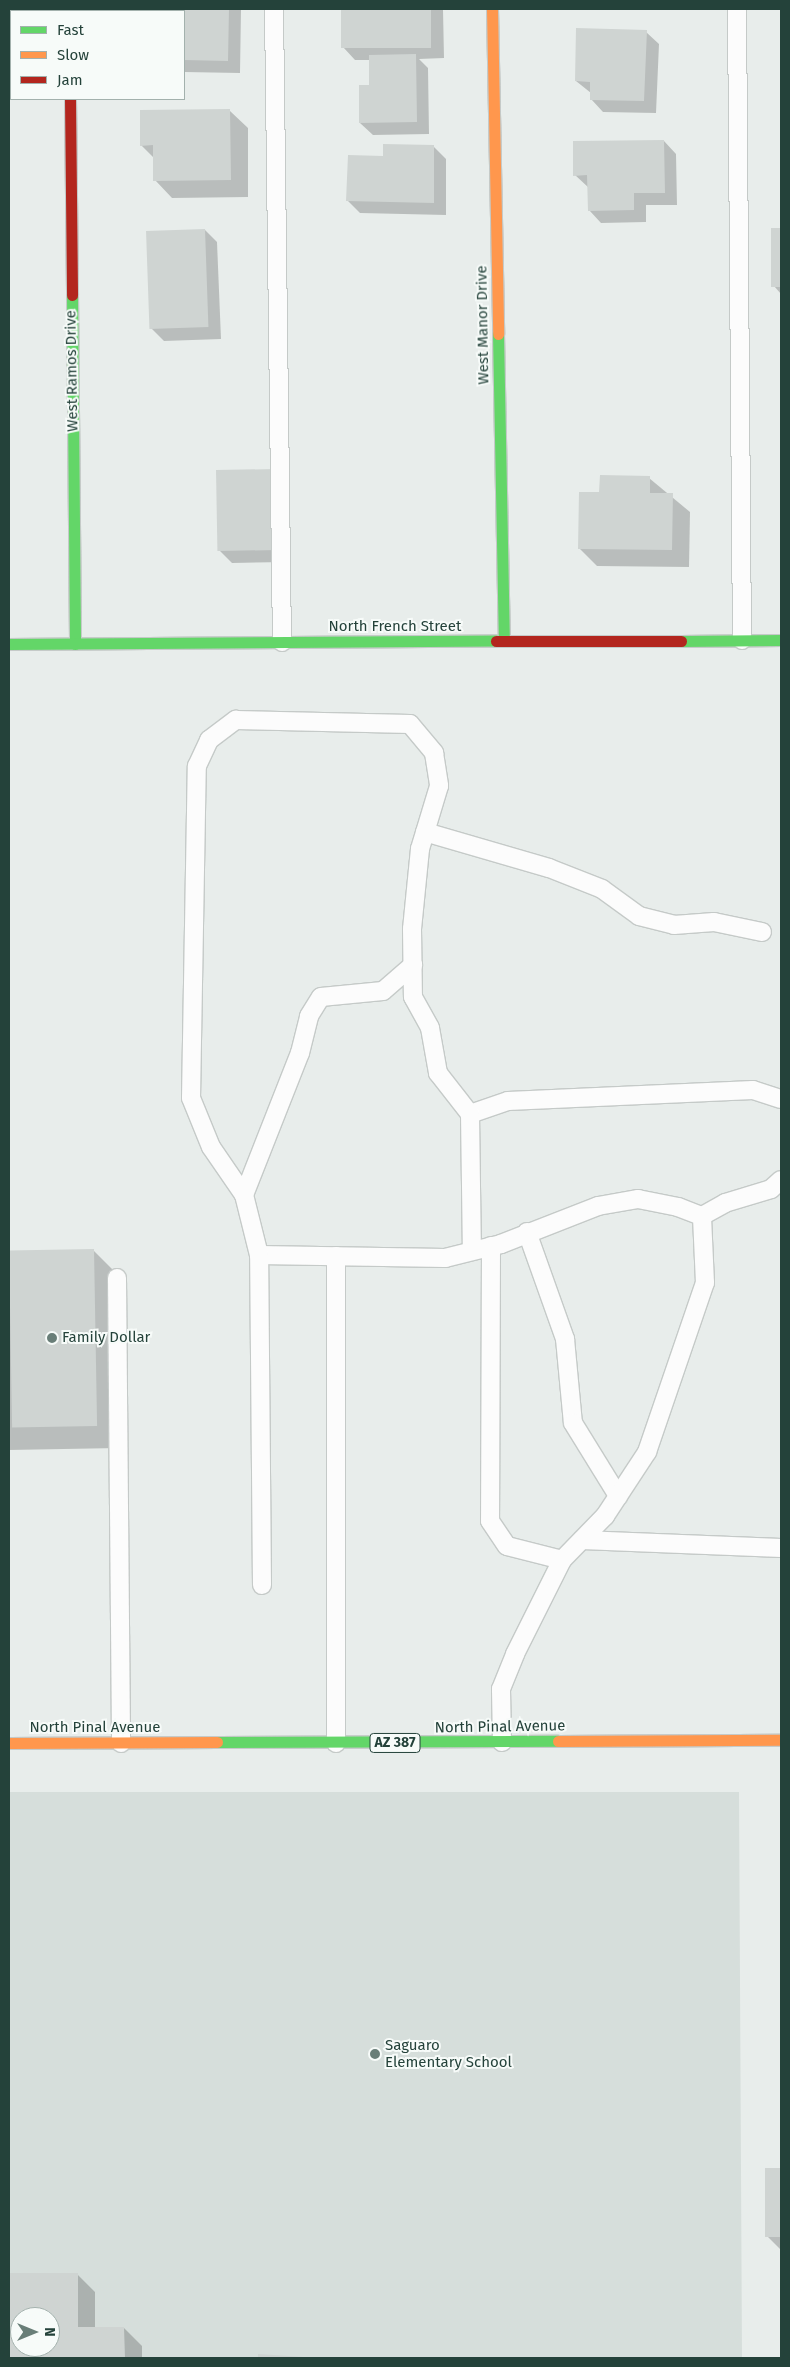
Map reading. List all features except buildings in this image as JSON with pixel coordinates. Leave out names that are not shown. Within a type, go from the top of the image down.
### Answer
[{"type":"street","name":"West Manor Drive","points":[[492,9],[504,641]]},
{"type":"street","name":"West Ramos Drive","points":[[70,100],[75,644]]},
{"type":"street","name":"North French Street","points":[[9,644],[781,640]]},
{"type":"street","name":"North Pinal Avenue","points":[[9,1743],[781,1740]]},
{"type":"lane","points":[[274,9],[282,642]]},
{"type":"lane","points":[[737,9],[742,640]]},
{"type":"lane","points":[[262,1586],[259,1254],[244,1195],[210,1147],[191,1098],[197,766],[209,740],[236,720],[410,724],[434,753],[439,786],[425,832],[412,929],[413,997],[430,1028],[438,1073],[470,1114],[472,1250]]},
{"type":"lane","points":[[425,832],[549,868],[602,889],[640,916],[674,925],[714,922],[762,932]]},
{"type":"lane","points":[[244,1195],[300,1052],[309,1016],[321,997],[383,991],[413,965]]},
{"type":"lane","points":[[470,1114],[508,1101],[753,1090],[781,1099]]},
{"type":"lane","points":[[702,1216],[725,1203],[771,1189],[781,1180]]},
{"type":"lane","points":[[259,1254],[444,1258],[492,1246],[598,1206],[638,1199],[678,1207],[702,1216]]},
{"type":"lane","points":[[502,1742],[500,1689],[562,1560],[605,1516],[647,1452],[705,1283],[702,1216]]},
{"type":"lane","points":[[527,1232],[565,1339],[573,1423],[618,1496]]},
{"type":"lane","points":[[492,1246],[490,1521],[507,1546],[562,1560]]},
{"type":"lane","points":[[336,1256],[336,1743]]},
{"type":"lane","points":[[117,1278],[122,1743]]},
{"type":"lane","points":[[582,1540],[781,1548]]},
{"type":"shaded area","name":"Saguaro Elementary School","points":[[9,1792],[739,1792],[742,2358],[9,2358]]},
{"type":"traffic: fast","points":[[72,295],[75,644]]},
{"type":"traffic: fast","points":[[498,334],[504,641]]},
{"type":"traffic: fast","points":[[681,641],[781,640]]},
{"type":"traffic: fast","points":[[9,644],[496,641]]},
{"type":"traffic: fast","points":[[217,1742],[558,1741]]},
{"type":"traffic: slow","points":[[492,9],[498,334]]},
{"type":"traffic: slow","points":[[558,1741],[781,1740]]},
{"type":"traffic: slow","points":[[9,1743],[217,1742]]},
{"type":"traffic: jam","points":[[70,100],[72,295]]},
{"type":"traffic: jam","points":[[496,641],[681,641]]},
{"type":"place","name":"Family Dollar","points":[[52,1338]]},
{"type":"place","name":"Saguaro Elementary School","points":[[375,2054]]}]
